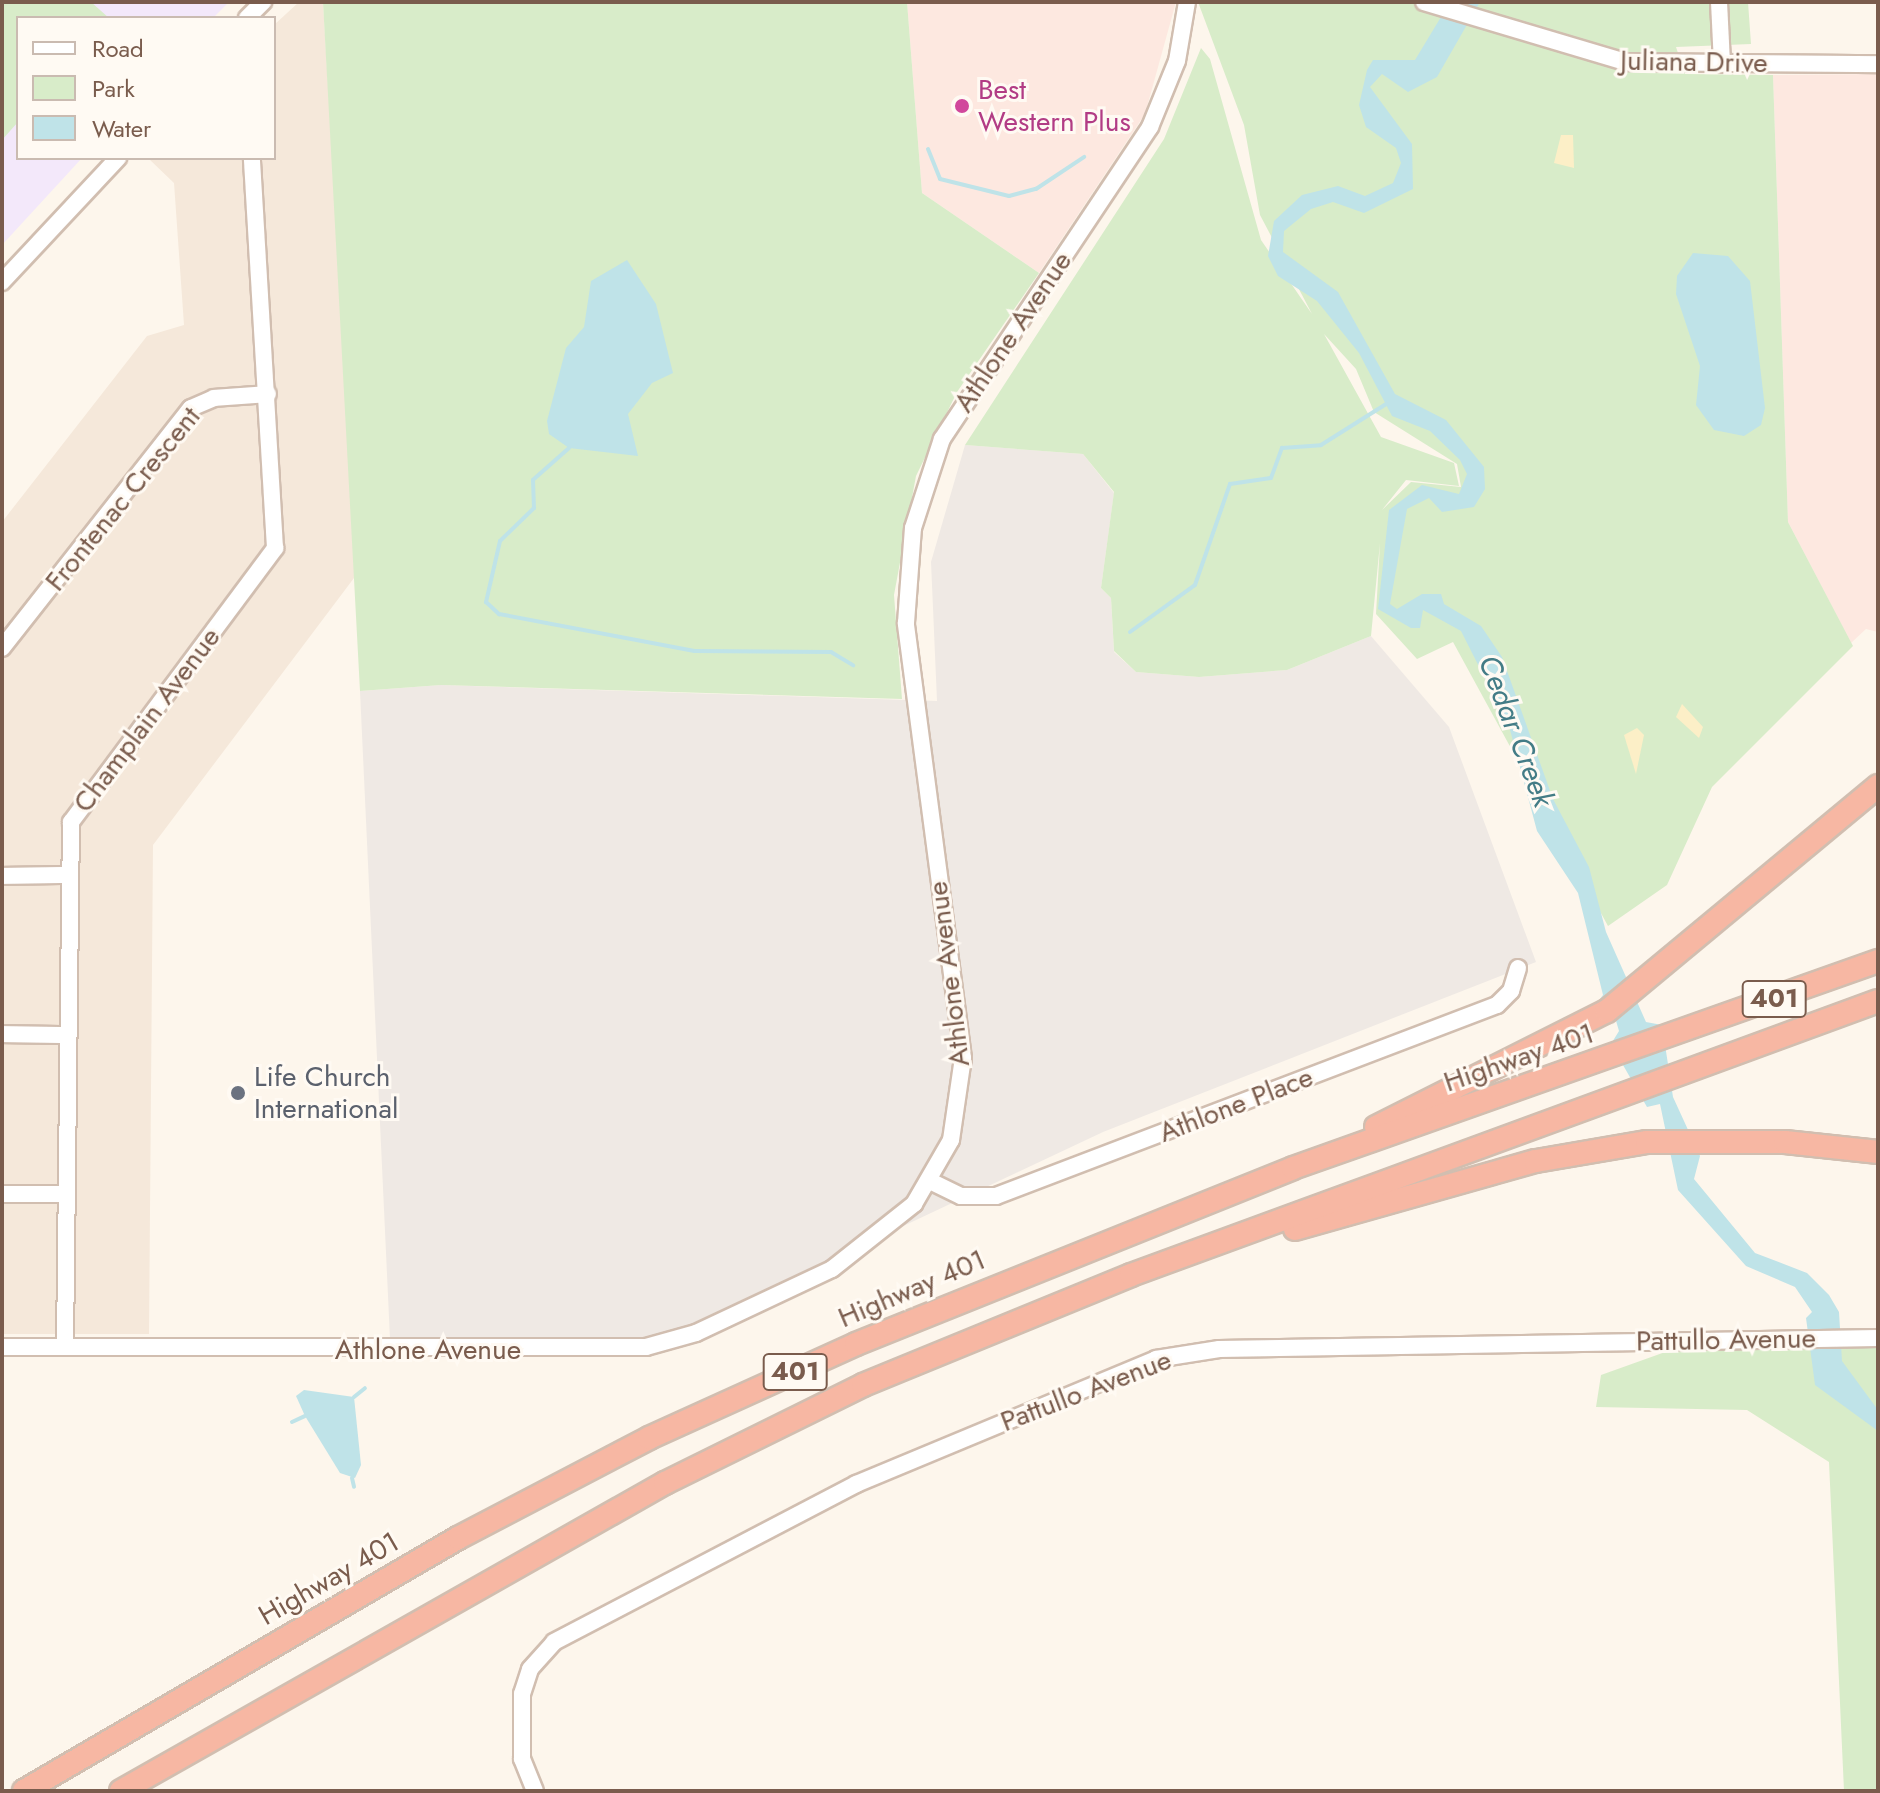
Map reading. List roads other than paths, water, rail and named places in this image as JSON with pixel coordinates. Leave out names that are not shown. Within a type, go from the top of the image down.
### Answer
[{"type":"highway","points":[[1293,1168],[1607,1011],[1656,975],[1878,786]]},
{"type":"highway","name":"Highway 401","points":[[24,1791],[458,1538],[649,1438],[856,1344],[1293,1168],[1614,1057],[1878,961]]},
{"type":"highway","name":"401","points":[[121,1791],[665,1483],[863,1385],[1131,1275],[1878,1001]]},
{"type":"highway","points":[[1131,1275],[1536,1161],[1647,1142],[1720,1139],[1878,1152]]},
{"type":"street","name":"Athlone Avenue","points":[[2,1347],[646,1347],[696,1333],[842,1263],[932,1182],[951,1140],[963,1058],[906,623],[913,528],[942,439],[1137,150],[1177,61],[1187,2]]},
{"type":"street","points":[[1177,61],[1202,2]]},
{"type":"street","points":[[1719,2],[1722,64]]},
{"type":"street","name":"Juliana Drive","points":[[1428,4],[1602,59],[1722,64],[1878,64]]},
{"type":"street","points":[[2,282],[116,160]]},
{"type":"street","name":"Champlain Avenue","points":[[65,1347],[69,875],[78,806],[271,558],[268,394],[252,160]]},
{"type":"street","name":"Frontenac Crescent","points":[[2,648],[191,408],[214,398],[268,394]]},
{"type":"street","points":[[2,876],[69,875]]},
{"type":"street","name":"Athlone Place","points":[[932,1182],[961,1196],[996,1196],[1497,1005],[1511,991],[1518,968]]},
{"type":"street","points":[[2,1034],[67,1035]]},
{"type":"street","points":[[2,1194],[67,1194]]},
{"type":"street","name":"Pattullo Avenue","points":[[535,1791],[522,1759],[522,1694],[530,1669],[554,1642],[856,1484],[1156,1359],[1219,1349],[1878,1338]]},
{"type":"water","name":"Cedar Creek","points":[[1450,2],[1480,2],[1437,77],[1408,92],[1382,74],[1370,87],[1412,144],[1413,189],[1364,213],[1333,202],[1311,209],[1284,231],[1283,252],[1338,292],[1395,394],[1446,420],[1484,467],[1485,489],[1474,507],[1442,512],[1429,498],[1407,509],[1390,604],[1397,609],[1422,594],[1441,594],[1444,604],[1481,626],[1502,657],[1553,799],[1589,867],[1606,932],[1646,1022],[1662,1025],[1673,1097],[1700,1156],[1694,1179],[1755,1253],[1807,1273],[1829,1295],[1839,1312],[1842,1361],[1878,1410],[1878,1431],[1815,1385],[1806,1318],[1812,1312],[1795,1287],[1746,1266],[1678,1190],[1660,1104],[1647,1107],[1611,1044],[1619,1031],[1610,1000],[1591,1011],[1603,995],[1578,893],[1537,831],[1509,726],[1461,631],[1423,610],[1420,628],[1411,628],[1378,609],[1389,510],[1422,485],[1459,494],[1467,474],[1460,460],[1430,431],[1392,416],[1359,353],[1317,301],[1278,276],[1268,256],[1274,221],[1302,195],[1338,186],[1365,196],[1393,183],[1401,163],[1396,148],[1366,127],[1359,105],[1367,70],[1373,60],[1415,60]]},
{"type":"water","points":[[1693,253],[1728,256],[1750,281],[1765,408],[1761,425],[1744,436],[1714,430],[1696,405],[1700,366],[1676,294],[1677,276]]},
{"type":"water","points":[[627,260],[656,304],[673,373],[652,383],[628,414],[638,456],[569,448],[549,434],[547,421],[566,348],[584,327],[591,281]]},
{"type":"water","points":[[304,1390],[354,1397],[361,1465],[355,1478],[340,1473],[305,1416],[296,1396]]},
{"type":"waterway","points":[[928,149],[940,179],[1009,196],[1036,189],[1084,157]]},
{"type":"waterway","points":[[1130,632],[1195,585],[1230,484],[1271,478],[1282,448],[1321,445],[1386,404]]},
{"type":"waterway","points":[[569,448],[533,480],[534,508],[500,541],[486,602],[499,614],[695,651],[831,652],[853,665]]},
{"type":"waterway","points":[[354,1397],[365,1388]]},
{"type":"waterway","points":[[292,1422],[305,1416]]},
{"type":"waterway","points":[[352,1478],[354,1487]]},
{"type":"place","name":"Best Western Plus","points":[[962,106]]},
{"type":"place","name":"Life Church International","points":[[238,1093]]}]
